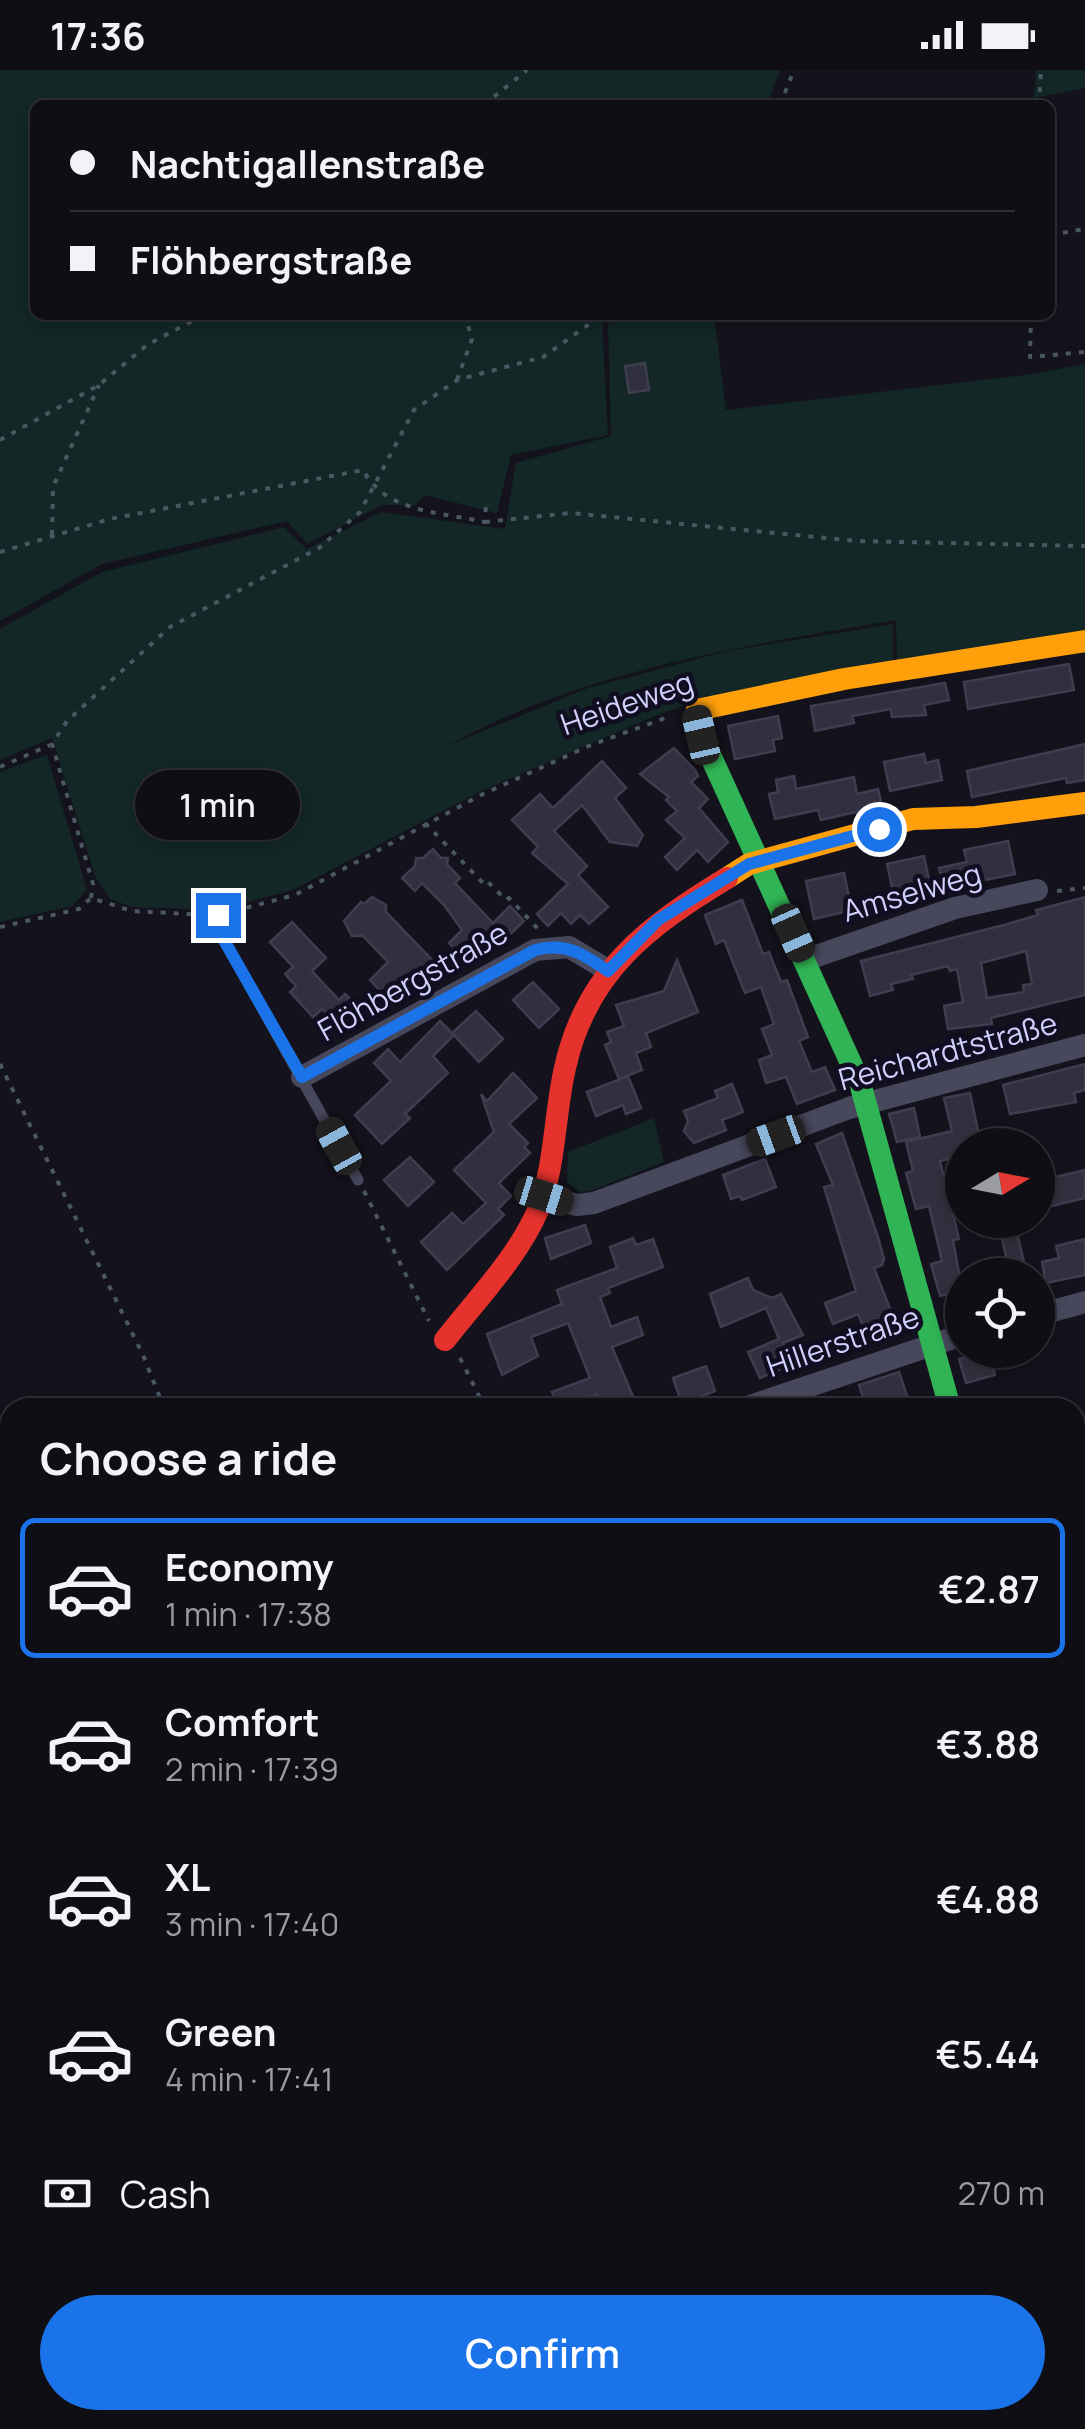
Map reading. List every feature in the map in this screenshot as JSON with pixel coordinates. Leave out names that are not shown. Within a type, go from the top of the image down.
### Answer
[{"type":"street","name":"Heideweg","points":[[695,710],[862,676],[1085,641]]},
{"type":"street","points":[[695,710],[701,735],[866,1103],[947,1398]]},
{"type":"street","points":[[445,1340],[522,1238],[544,1196],[569,1051],[586,1007],[608,971],[658,920],[760,862],[913,820],[976,817],[1085,803]]},
{"type":"street","name":"Amselweg","points":[[805,960],[955,908],[1037,890]]},
{"type":"street","name":"Flöhbergstraße","points":[[302,1077],[548,947],[575,949],[608,971]]},
{"type":"street","name":"Reichardtstraße","points":[[544,1196],[577,1205],[594,1204],[866,1103],[1085,1045]]},
{"type":"street","points":[[1055,1310],[1085,1302]]},
{"type":"street","name":"Hillerstraße","points":[[773,1398],[945,1340]]},
{"type":"lane","name":"Flöhbergstraße","points":[[218,915],[221,935],[358,1180]]},
{"type":"path","points":[[490,100],[528,70]]},
{"type":"path","points":[[782,100],[794,70]]},
{"type":"path","points":[[1039,100],[1040,70]]},
{"type":"path","points":[[1055,234],[1085,229]]},
{"type":"path","points":[[0,440],[98,385],[148,345],[194,320]]},
{"type":"path","points":[[457,380],[472,338],[467,320]]},
{"type":"path","points":[[0,768],[52,744],[67,720],[170,628],[319,548],[360,512],[414,410],[457,380],[543,356],[595,320]]},
{"type":"path","points":[[1031,320],[1030,357],[1085,352]]},
{"type":"path","points":[[52,534],[53,487],[98,385]]},
{"type":"path","points":[[0,552],[110,519],[363,470],[371,486],[390,502],[485,522],[570,513],[856,542],[1085,546]]},
{"type":"path","points":[[485,522],[486,504]]},
{"type":"path","name":"Heideweg","points":[[92,898],[132,911],[218,915],[294,895],[425,822],[590,745],[695,710]]},
{"type":"path","points":[[0,927],[79,909],[92,898],[93,884],[52,744]]},
{"type":"path","points":[[425,822],[484,885],[488,882],[506,900],[509,898],[546,936],[548,947]]},
{"type":"path","points":[[1037,890],[1085,888]]},
{"type":"path","points":[[0,1064],[143,1355],[160,1398]]},
{"type":"path","points":[[358,1180],[436,1333],[454,1346],[480,1398]]},
{"type":"green space","points":[[0,70],[780,70],[769,100],[30,100],[30,320],[608,320],[602,322],[608,435],[511,455],[497,513],[425,495],[416,505],[382,505],[307,544],[287,521],[102,564],[0,621]]},
{"type":"green space","points":[[1036,70],[1085,70],[1085,88],[1034,98]]},
{"type":"green space","points":[[715,320],[726,410],[1025,375],[1085,364],[1085,633],[897,664],[896,620],[723,651],[666,664],[553,698],[447,746],[588,688],[727,651],[893,624],[893,663],[693,703],[655,716],[479,792],[293,890],[217,910],[132,907],[110,899],[95,876],[52,738],[0,760],[0,629],[102,572],[284,527],[307,549],[381,512],[505,529],[516,463],[611,436],[608,323]]},
{"type":"green space","points":[[47,755],[87,890],[72,906],[0,922],[0,772]]},
{"type":"green space","points":[[654,1118],[664,1162],[590,1191],[580,1192],[567,1183],[568,1152]]},
{"type":"building","points":[[645,363],[649,390],[629,393],[625,366]]},
{"type":"building","points":[[1069,664],[1074,690],[968,709],[964,682]]},
{"type":"building","points":[[945,683],[949,700],[924,705],[926,715],[892,717],[891,709],[852,716],[854,723],[815,731],[811,706]]},
{"type":"building","points":[[778,716],[782,738],[773,740],[775,751],[735,759],[728,726]]},
{"type":"building","points":[[1085,744],[1085,780],[1067,783],[1066,778],[972,797],[967,771]]},
{"type":"building","points":[[674,748],[695,770],[698,776],[691,782],[708,799],[699,808],[728,842],[708,862],[697,850],[677,870],[665,857],[685,838],[666,820],[677,811],[666,800],[669,797],[640,774]]},
{"type":"building","points":[[924,754],[926,763],[938,760],[942,780],[890,791],[884,762]]},
{"type":"building","points":[[602,761],[626,788],[615,798],[643,835],[637,846],[610,842],[582,805],[554,831],[587,866],[578,875],[608,907],[589,924],[580,915],[571,924],[561,913],[548,926],[537,914],[568,884],[532,853],[538,847],[512,820],[540,794],[553,808]]},
{"type":"building","points":[[794,776],[796,789],[854,777],[857,794],[878,789],[882,806],[821,820],[818,810],[775,819],[769,794],[778,792],[776,780]]},
{"type":"building","points":[[1008,841],[1015,874],[944,888],[939,868],[967,862],[964,850]]},
{"type":"building","points":[[433,849],[441,858],[448,858],[447,864],[460,878],[455,883],[493,923],[510,906],[524,921],[500,944],[496,940],[467,962],[449,943],[462,930],[444,905],[422,883],[415,891],[402,878],[415,866],[416,858],[423,858]]},
{"type":"building","points":[[924,856],[930,884],[893,892],[887,864]]},
{"type":"building","points":[[844,873],[852,910],[814,919],[806,881]]},
{"type":"building","points":[[372,897],[386,905],[386,912],[439,967],[423,982],[418,976],[407,983],[389,1000],[370,980],[388,962],[363,936],[352,936],[344,921],[361,902],[364,904]]},
{"type":"building","points":[[1085,897],[1085,995],[991,1018],[992,1024],[948,1029],[944,1006],[963,1002],[957,969],[950,971],[948,966],[911,975],[913,979],[891,984],[893,990],[870,996],[861,961],[1004,925],[1038,915],[1036,910]],"holes":[[[1026,951],[1032,984],[1023,985],[1024,992],[987,998],[981,963]]]},
{"type":"building","points":[[742,900],[763,954],[769,952],[781,982],[787,980],[808,1037],[799,1041],[812,1072],[825,1067],[835,1090],[797,1104],[786,1077],[766,1083],[759,1060],[772,1055],[762,1029],[774,1024],[761,987],[745,993],[724,940],[716,944],[705,915]]},
{"type":"building","points":[[292,922],[326,958],[312,971],[339,1000],[345,994],[358,1007],[338,1026],[322,1009],[313,1017],[290,992],[296,986],[285,974],[293,967],[270,942]]},
{"type":"building","points":[[677,960],[698,1012],[646,1033],[651,1047],[636,1053],[642,1070],[619,1079],[605,1045],[611,1042],[607,1032],[624,1026],[616,1005],[664,991]]},
{"type":"building","points":[[533,982],[559,1009],[539,1028],[513,1000]]},
{"type":"building","points":[[476,1011],[503,1039],[479,1062],[452,1033]]},
{"type":"building","points":[[440,1021],[454,1035],[433,1056],[448,1073],[405,1114],[410,1118],[382,1144],[355,1115],[391,1081],[374,1063],[388,1049],[400,1062]]},
{"type":"building","points":[[1085,1064],[1085,1090],[1074,1093],[1076,1102],[1010,1114],[1003,1085]]},
{"type":"building","points":[[513,1073],[537,1098],[509,1124],[528,1143],[524,1147],[530,1153],[499,1183],[511,1196],[498,1209],[504,1215],[447,1270],[421,1242],[452,1213],[463,1224],[486,1203],[454,1170],[494,1132],[481,1094],[487,1101]]},
{"type":"building","points":[[628,1076],[641,1108],[626,1114],[623,1105],[596,1116],[587,1092]]},
{"type":"building","points":[[732,1084],[743,1112],[722,1120],[726,1130],[694,1143],[684,1131],[688,1121],[684,1111],[718,1098],[715,1091]]},
{"type":"building","points":[[970,1093],[978,1128],[951,1128],[944,1098]]},
{"type":"building","points":[[914,1108],[920,1137],[897,1142],[889,1114]]},
{"type":"building","points":[[842,1133],[878,1237],[884,1259],[882,1265],[874,1268],[896,1324],[866,1334],[858,1314],[833,1324],[825,1303],[856,1291],[824,1187],[833,1185],[816,1144]]},
{"type":"building","points":[[945,1133],[945,1160],[940,1161],[945,1182],[945,1238],[959,1239],[953,1240],[956,1258],[945,1258],[945,1295],[940,1296],[931,1264],[942,1261],[929,1206],[916,1209],[906,1173],[913,1171],[906,1142]]},
{"type":"building","points":[[410,1157],[434,1182],[408,1206],[384,1180]]},
{"type":"building","points":[[765,1159],[776,1187],[742,1200],[740,1196],[731,1199],[723,1175]]},
{"type":"building","points":[[1085,1170],[1085,1198],[1055,1205],[1055,1177]]},
{"type":"building","points":[[585,1225],[591,1243],[551,1259],[545,1238]]},
{"type":"building","points":[[633,1238],[636,1245],[653,1239],[663,1267],[608,1288],[610,1293],[600,1297],[611,1327],[637,1317],[643,1335],[612,1347],[634,1398],[598,1398],[597,1394],[554,1398],[552,1392],[590,1378],[568,1323],[531,1337],[538,1356],[502,1375],[487,1334],[562,1304],[557,1290],[617,1268],[610,1247]]},
{"type":"building","points":[[1002,1238],[1018,1238],[1023,1258],[1006,1258]]},
{"type":"building","points":[[1085,1239],[1085,1275],[1055,1281],[1055,1259],[1059,1258],[1056,1246]]},
{"type":"building","points":[[748,1278],[753,1290],[772,1298],[781,1294],[803,1335],[783,1343],[792,1364],[760,1378],[748,1352],[779,1339],[766,1308],[721,1327],[710,1294]]},
{"type":"building","points":[[706,1366],[715,1391],[697,1398],[680,1398],[673,1378]]},
{"type":"building","points":[[962,1368],[993,1368],[995,1375],[966,1383]]},
{"type":"building","points":[[899,1372],[908,1398],[863,1398],[859,1385]]},
{"type":"traffic: fast","points":[[697,710],[701,735],[860,1083],[947,1398]]},
{"type":"traffic: slow","points":[[697,710],[844,679],[1085,641]]},
{"type":"traffic: slow","points":[[727,878],[749,864],[913,819],[976,817],[1085,803]]},
{"type":"traffic: jam","points":[[445,1340],[508,1261],[538,1210],[548,1175],[565,1068],[588,1005],[624,955],[671,914],[727,878]]},
{"type":"route","points":[[218,915],[221,935],[302,1077],[535,950],[556,946],[575,949],[608,971],[658,920],[749,864],[879,829]]}]
